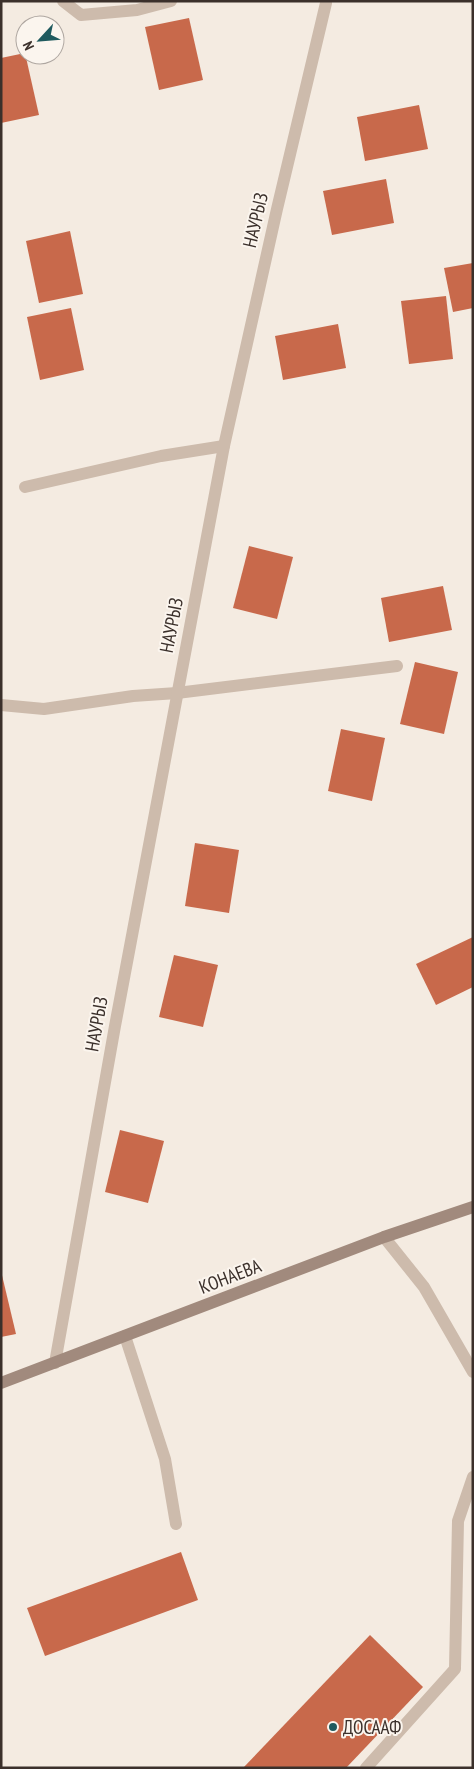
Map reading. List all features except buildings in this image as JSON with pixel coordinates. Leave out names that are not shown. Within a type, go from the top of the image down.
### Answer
[{"type":"main road","name":"КОНАЕВА","points":[[1,1383],[384,1237],[473,1207]]},
{"type":"street","points":[[63,1],[81,15],[137,10],[171,1]]},
{"type":"street","name":"НАУРЫЗ","points":[[54,1363],[114,1026],[224,446],[277,209],[328,2]]},
{"type":"street","points":[[25,487],[161,456],[224,446]]},
{"type":"street","points":[[1,705],[44,709],[133,696],[177,693],[397,666]]},
{"type":"street","points":[[384,1237],[424,1287],[473,1372]]},
{"type":"street","points":[[125,1336],[165,1459],[176,1524]]},
{"type":"street","points":[[366,1768],[455,1669],[458,1521],[473,1477]]},
{"type":"place","name":"ДОСААФ","points":[[333,1727]]}]
